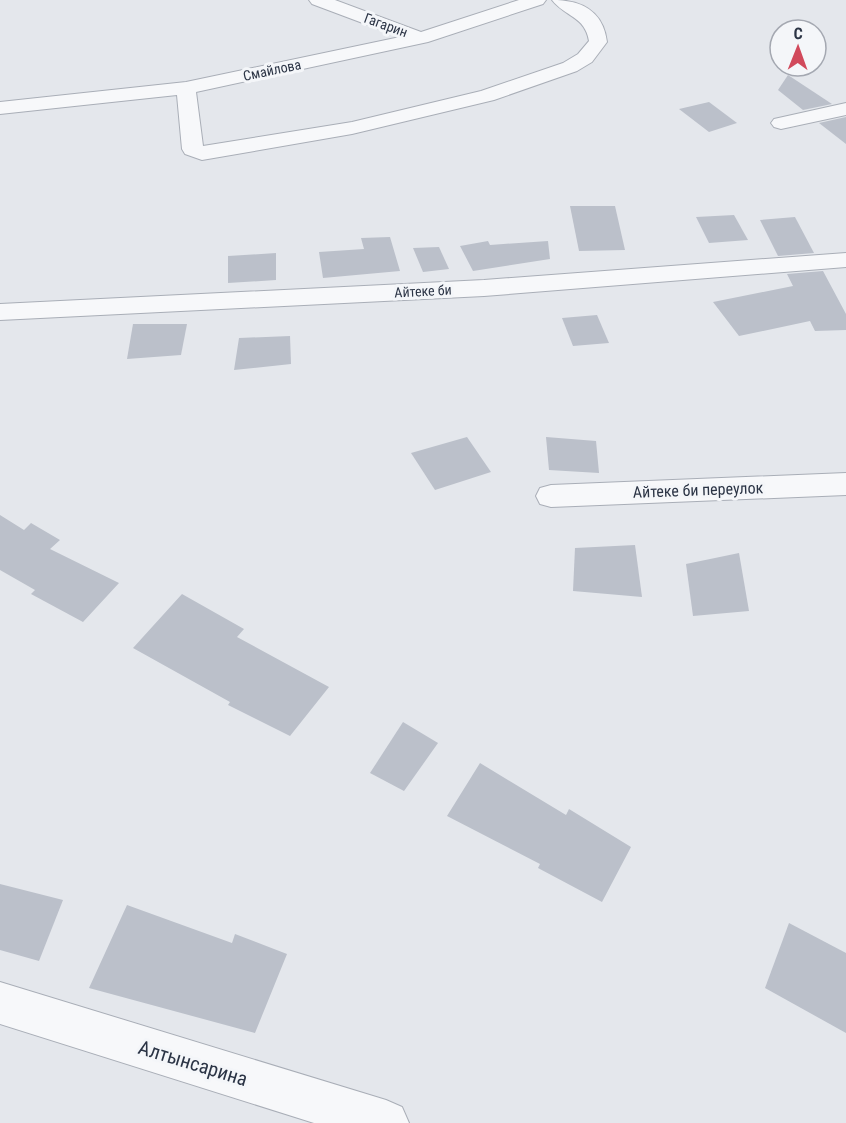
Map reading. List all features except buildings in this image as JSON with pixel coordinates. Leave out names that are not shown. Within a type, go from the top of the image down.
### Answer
[{"type":"street","name":"Гагарин","points":[[318,0],[421,38]]},
{"type":"street","name":"Смайлова","points":[[0,108],[186,88],[421,38],[537,0]]},
{"type":"street","points":[[186,88],[193,149],[202,154],[352,128],[487,96],[546,77],[585,58],[598,42],[598,32],[584,14],[561,0]]},
{"type":"street","points":[[781,123],[846,109]]},
{"type":"street","name":"Айтеке би","points":[[0,312],[484,288],[846,260]]},
{"type":"street","name":"Айтеке би переулок","points":[[551,496],[846,484]]},
{"type":"street","name":"Алтынсарина","points":[[0,1003],[386,1123]]}]
